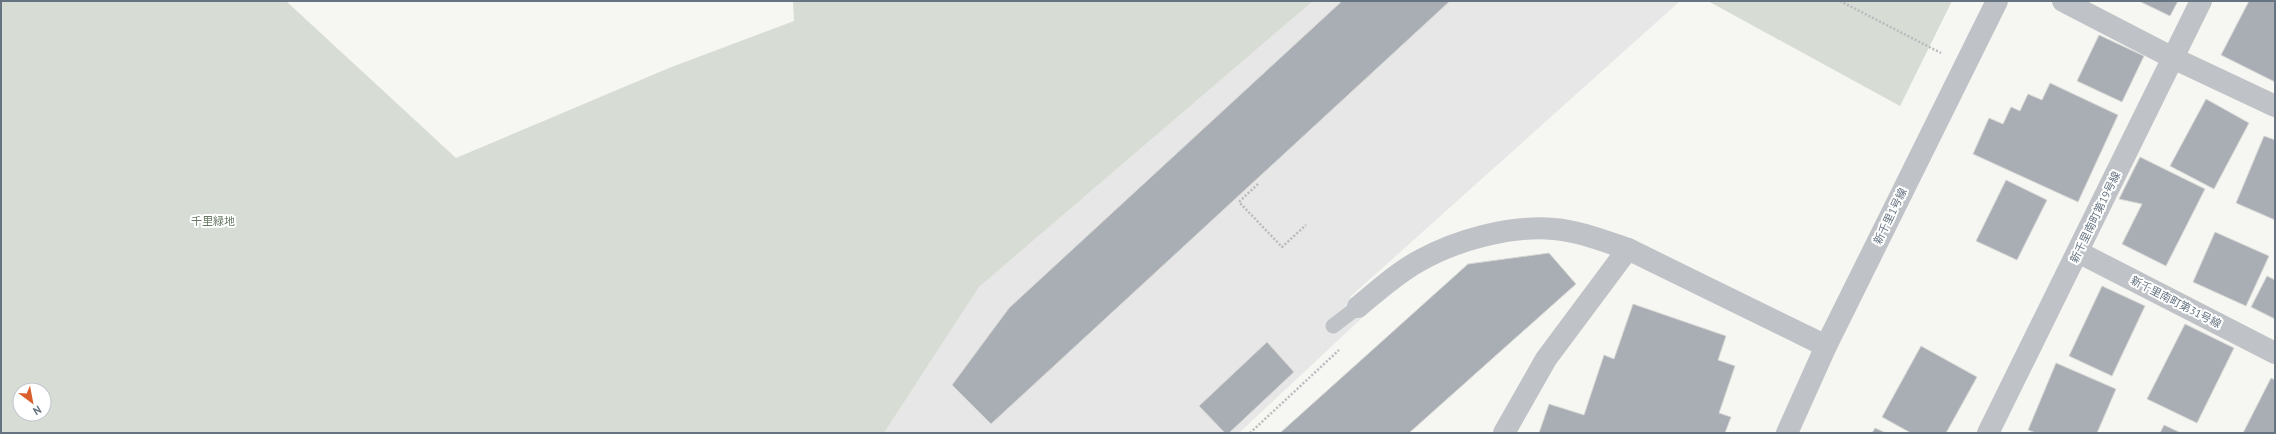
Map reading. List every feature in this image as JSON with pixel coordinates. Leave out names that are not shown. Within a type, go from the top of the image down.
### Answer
[{"type":"street","name":"新千里1号線","points":[[1787,433],[1826,346],[1997,1]]},
{"type":"street","points":[[2063,1],[2173,58],[2275,106]]},
{"type":"street","name":"新千里南町第19号線","points":[[1988,433],[2201,1]]},
{"type":"street","points":[[1358,307],[1420,260],[1443,249],[1486,236],[1517,230],[1554,229],[1594,237],[1628,249],[1826,346]]},
{"type":"street","points":[[1504,433],[1546,359],[1628,249]]},
{"type":"street","name":"新千里南町第31号線","points":[[2078,252],[2275,353]]},
{"type":"lane","points":[[1334,326],[1358,307]]},
{"type":"path","points":[[1840,1],[1965,65]]},
{"type":"path","points":[[1258,184],[1239,202],[1282,247],[1306,225]]},
{"type":"shaded area","points":[[1313,1],[1680,1],[1350,297],[1365,315],[1239,433],[884,433],[979,287]]},
{"type":"green space","name":"千里緑地","points":[[1,1],[286,1],[456,158],[669,68],[794,21],[793,1],[1313,1],[979,287],[884,433],[1,433]]},
{"type":"green space","points":[[1708,1],[1952,1],[1900,106]]},
{"type":"building","points":[[1342,1],[1450,1],[991,424],[952,385],[1009,308]]},
{"type":"building","points":[[2139,1],[2178,1],[2170,16]]},
{"type":"building","points":[[2249,1],[2275,1],[2275,82],[2221,55]]},
{"type":"building","points":[[2099,35],[2144,56],[2122,102],[2077,81]]},
{"type":"building","points":[[2050,83],[2118,115],[2078,202],[1973,154],[1989,118],[2003,124],[2011,107],[2020,111],[2028,94],[2042,100]]},
{"type":"building","points":[[2206,99],[2249,123],[2214,189],[2170,166]]},
{"type":"building","points":[[2264,136],[2275,140],[2275,220],[2236,203]]},
{"type":"building","points":[[2140,157],[2205,189],[2166,266],[2122,244],[2142,204],[2119,199]]},
{"type":"building","points":[[2006,180],[2047,200],[2017,260],[1976,241]]},
{"type":"building","points":[[2215,232],[2269,256],[2246,306],[2193,282]]},
{"type":"building","points":[[1549,253],[1576,284],[1409,433],[1280,433],[1468,264]]},
{"type":"building","points":[[2267,276],[2275,280],[2275,319],[2251,307]]},
{"type":"building","points":[[2102,286],[2145,306],[2112,376],[2069,356]]},
{"type":"building","points":[[1633,304],[1726,336],[1718,360],[1735,366],[1719,413],[1731,417],[1725,433],[1539,433],[1549,404],[1584,415],[1604,355],[1614,359]]},
{"type":"building","points":[[2185,324],[2234,348],[2197,423],[2147,399]]},
{"type":"building","points":[[1267,342],[1294,372],[1229,433],[1225,433],[1199,406]]},
{"type":"building","points":[[1921,346],[1977,377],[1946,433],[1911,433],[1882,417]]},
{"type":"building","points":[[2056,363],[2116,389],[2097,433],[2036,433],[2028,430]]},
{"type":"building","points":[[2271,378],[2275,380],[2275,433],[2243,433]]},
{"type":"building","points":[[2164,425],[2181,433],[2160,433]]},
{"type":"building","points":[[1875,428],[1886,433],[1872,433]]}]
